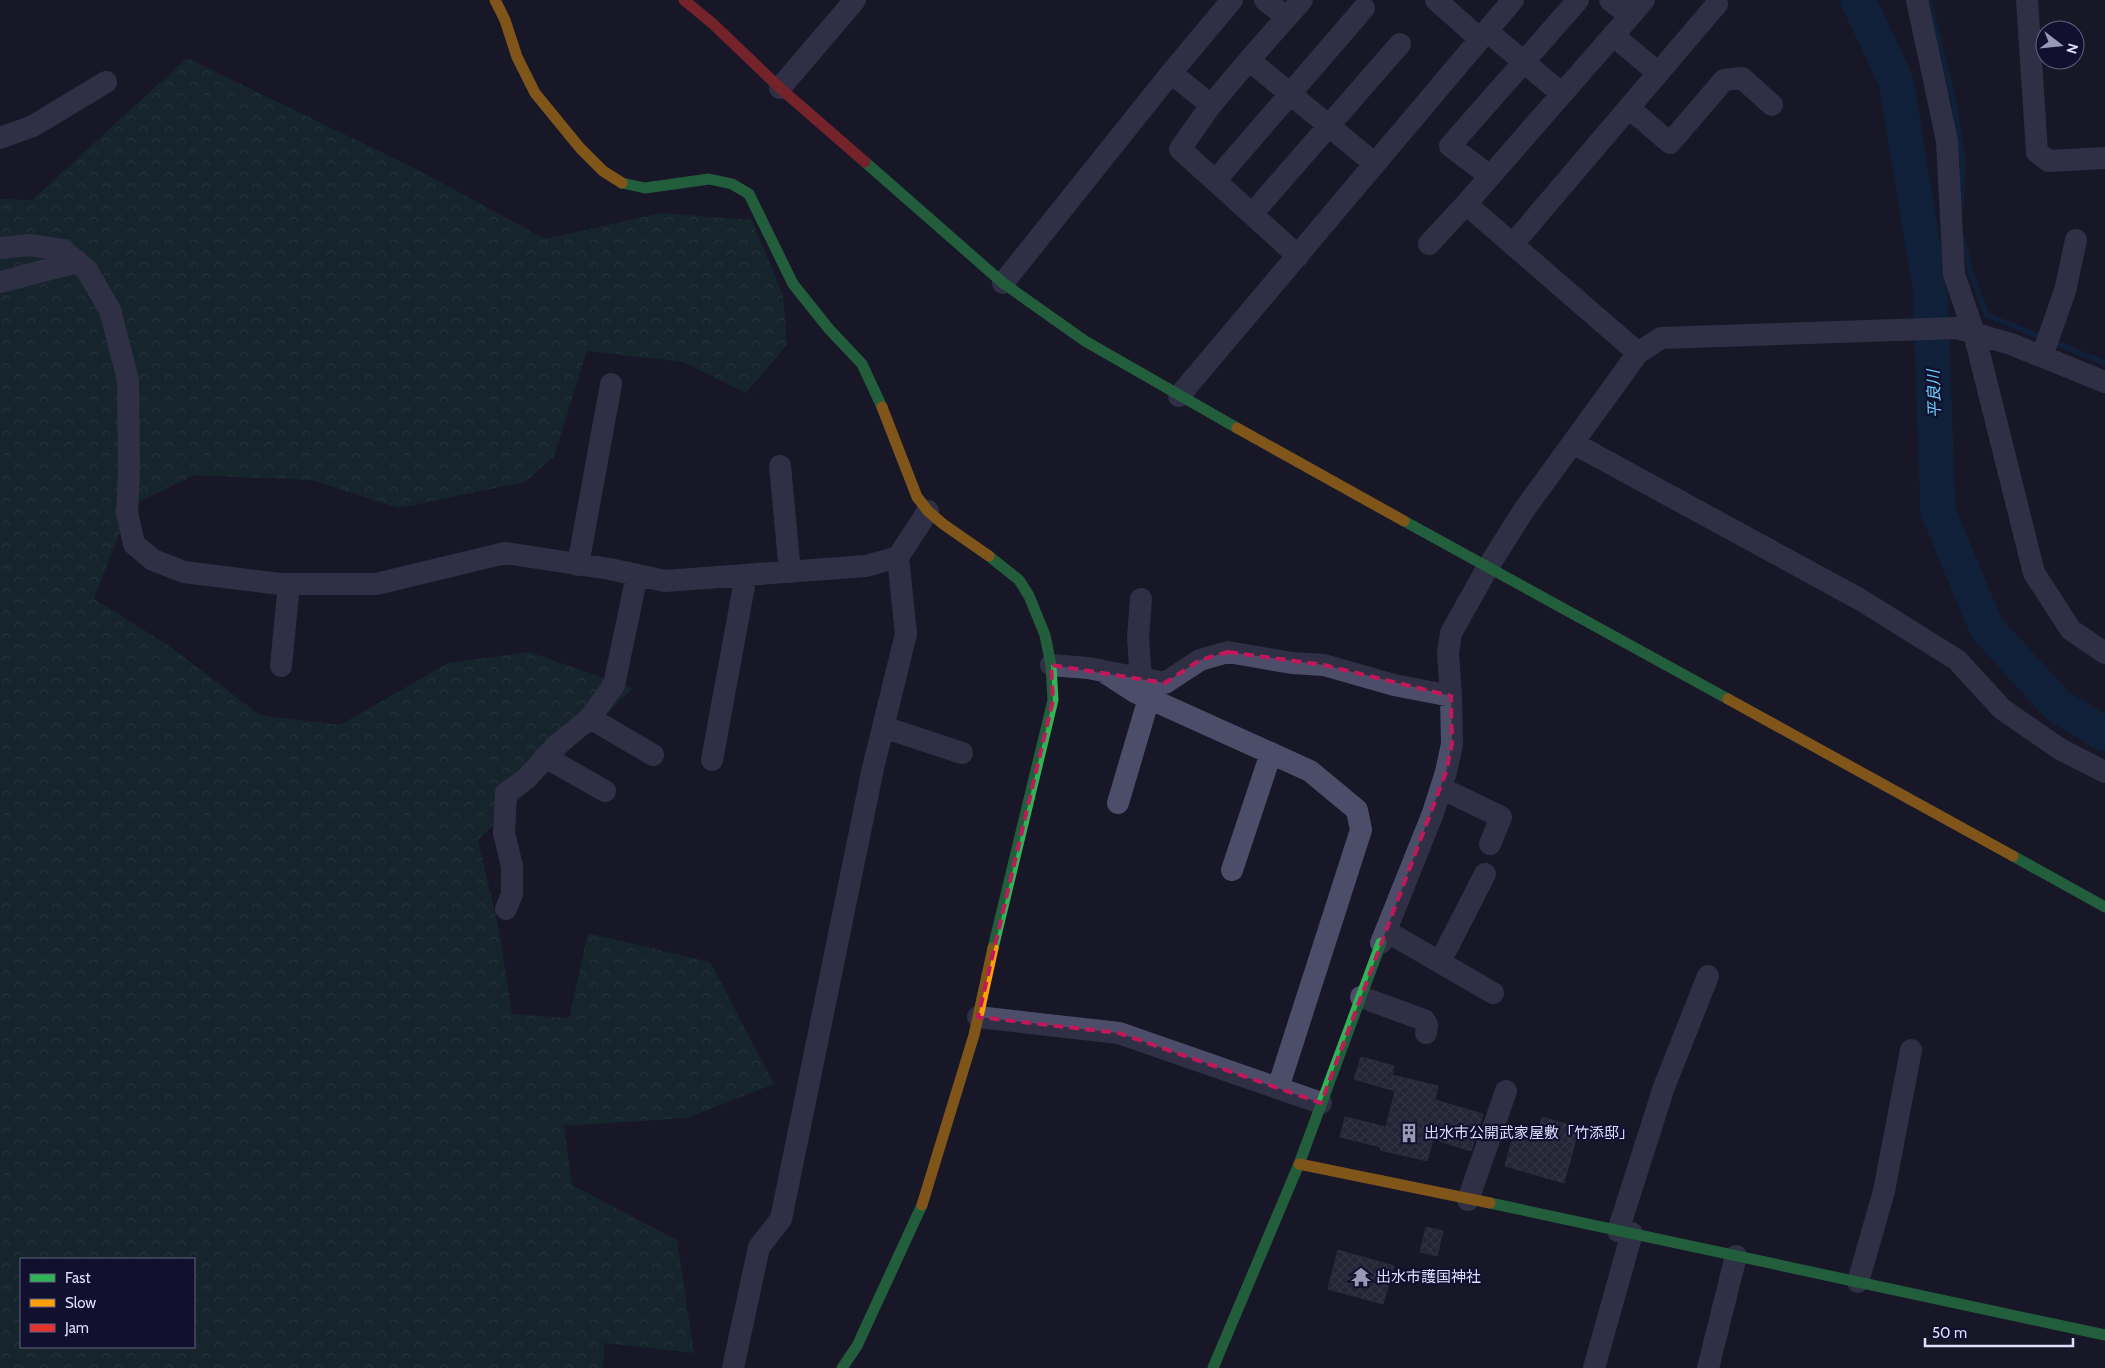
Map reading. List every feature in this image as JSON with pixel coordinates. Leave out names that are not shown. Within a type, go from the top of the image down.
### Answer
[{"type":"street","points":[[495,0],[505,20],[517,57],[535,93],[580,148],[602,171],[620,182],[645,188],[709,179],[732,184],[749,194],[793,284],[829,329],[862,364],[883,409],[917,497],[928,511],[1004,566],[1019,580],[1029,596],[1045,635],[1051,665],[1053,700],[1010,873],[978,1017],[922,1204],[857,1346],[842,1368]]},
{"type":"street","points":[[684,0],[712,23],[780,88],[1003,282],[1085,341],[1179,396],[2105,908]]},
{"type":"street","points":[[780,88],[855,0]]},
{"type":"street","points":[[1003,282],[1170,73],[1232,0]]},
{"type":"street","points":[[1265,0],[1286,17]]},
{"type":"street","points":[[1298,256],[1180,149],[1211,104],[1302,0]]},
{"type":"street","points":[[1179,396],[1513,0]]},
{"type":"street","points":[[1490,176],[1450,146],[1578,0]]},
{"type":"street","points":[[1429,244],[1637,8],[1610,0]]},
{"type":"street","points":[[1917,0],[1947,141],[1954,274],[1965,330],[2034,573],[2071,630],[2105,653]]},
{"type":"street","points":[[2027,0],[2037,152],[2048,161],[2105,158]]},
{"type":"street","points":[[1439,1],[1523,62],[1562,94]]},
{"type":"street","points":[[1513,244],[1717,4]]},
{"type":"street","points":[[1215,181],[1364,8]]},
{"type":"street","points":[[1613,35],[1658,74]]},
{"type":"street","points":[[1252,214],[1400,44]]},
{"type":"street","points":[[1249,60],[1375,164]]},
{"type":"street","points":[[1170,73],[1211,104]]},
{"type":"street","points":[[1629,108],[1670,143],[1724,80],[1742,78],[1772,105]]},
{"type":"street","points":[[0,138],[33,126],[106,82]]},
{"type":"street","points":[[1466,204],[1638,353]]},
{"type":"street","points":[[2042,354],[2065,291],[2076,240]]},
{"type":"street","points":[[0,248],[29,245],[63,250],[86,269],[110,310],[128,380],[129,472],[127,513],[134,544],[153,560],[184,572],[289,584],[376,584],[505,553],[578,564],[664,581],[866,566],[898,557]]},
{"type":"street","points":[[0,282],[77,262]]},
{"type":"street","points":[[1213,1368],[1299,1164],[1383,937],[1441,788],[1452,744],[1448,653],[1451,633],[1488,567],[1524,510],[1638,353],[1661,338],[1864,330],[1965,330],[2042,354],[2105,382]]},
{"type":"street","points":[[578,564],[611,384]]},
{"type":"street","points":[[1573,444],[1862,600],[1957,660],[2002,709],[2060,749],[2105,772]]},
{"type":"street","points":[[780,466],[790,572]]},
{"type":"street","points":[[733,1368],[759,1247],[781,1219],[869,787],[906,634],[898,557],[928,511]]},
{"type":"street","points":[[506,909],[512,894],[512,866],[504,833],[506,793],[526,779],[556,745],[590,718],[614,685],[637,575]]},
{"type":"street","points":[[712,760],[746,575]]},
{"type":"street","points":[[281,666],[289,584]]},
{"type":"street","points":[[1118,803],[1145,688],[1138,638],[1141,599]]},
{"type":"street","points":[[1145,688],[1165,682],[1200,660],[1228,652],[1292,663],[1324,665],[1394,684],[1451,696]]},
{"type":"street","points":[[1051,665],[1101,670],[1145,688],[1271,754],[1310,771],[1357,810],[1361,830],[1278,1088]]},
{"type":"street","points":[[590,718],[653,755]]},
{"type":"street","points":[[883,727],[962,753]]},
{"type":"street","points":[[1232,870],[1271,754]]},
{"type":"street","points":[[545,757],[605,791]]},
{"type":"street","points":[[1441,788],[1501,817],[1490,844]]},
{"type":"street","points":[[1440,962],[1485,874]]},
{"type":"street","points":[[1383,937],[1440,962],[1493,993]]},
{"type":"street","points":[[1594,1368],[1625,1232],[1664,1087],[1708,976]]},
{"type":"street","points":[[1361,997],[1424,1020],[1427,1024],[1426,1033]]},
{"type":"street","points":[[978,1017],[1119,1033],[1321,1103]]},
{"type":"street","points":[[1858,1282],[1884,1191],[1911,1050]]},
{"type":"street","points":[[1468,1200],[1506,1091]]},
{"type":"street","points":[[1299,1164],[2105,1335]]},
{"type":"street","points":[[1708,1368],[1736,1256]]},
{"type":"highlighted area","points":[[1228,652],[1324,665],[1451,696],[1452,744],[1446,772],[1321,1103],[1119,1033],[978,1017],[1053,700],[1051,665],[1165,683],[1200,660]]},
{"type":"green space","points":[[187,58],[424,173],[545,239],[661,213],[752,220],[783,295],[787,345],[746,393],[683,362],[587,351],[554,456],[525,482],[399,508],[311,480],[195,475],[130,506],[94,599],[168,645],[260,715],[340,725],[448,663],[529,652],[633,688],[478,840],[499,930],[512,1014],[569,1018],[588,933],[710,962],[774,1084],[687,1118],[564,1126],[572,1185],[677,1240],[694,1353],[604,1343],[603,1368],[0,1368],[0,199],[32,200]]},
{"type":"building","points":[[1361,1057],[1394,1066],[1392,1075],[1438,1086],[1435,1100],[1483,1114],[1471,1151],[1433,1139],[1427,1161],[1380,1150],[1381,1147],[1340,1137],[1345,1117],[1386,1127],[1395,1091],[1354,1079]]},
{"type":"building","points":[[1542,1117],[1579,1128],[1564,1183],[1505,1166],[1514,1132],[1536,1138]]},
{"type":"building","points":[[1426,1227],[1443,1231],[1437,1256],[1420,1252]]},
{"type":"building","name":"出水市護国神社","points":[[1338,1250],[1394,1266],[1383,1304],[1328,1289]]},
{"type":"waterway","name":"平良川","points":[[1858,0],[1896,81],[1930,287],[1938,511],[1986,627],[2058,706],[2105,734]]},
{"type":"waterway","points":[[1929,0],[1953,98],[1963,159],[1961,209]]},
{"type":"waterway","points":[[1962,236],[1971,273],[1987,315],[2043,338]]},
{"type":"waterway","points":[[2051,341],[2105,363]]},
{"type":"traffic: fast","points":[[865,162],[1003,283],[1085,341],[1237,428]]},
{"type":"traffic: fast","points":[[622,183],[645,188],[709,179],[732,184],[749,194],[793,284],[829,329],[862,364],[882,407]]},
{"type":"traffic: fast","points":[[1404,521],[1728,699]]},
{"type":"traffic: fast","points":[[989,556],[1019,580],[1029,596],[1045,635],[1051,665],[1053,700],[993,948]]},
{"type":"traffic: fast","points":[[2013,856],[2105,907]]},
{"type":"traffic: fast","points":[[1213,1368],[1299,1164],[1381,943]]},
{"type":"traffic: fast","points":[[1490,1203],[2105,1335]]},
{"type":"traffic: fast","points":[[842,1368],[857,1346],[922,1205]]},
{"type":"traffic: slow","points":[[495,0],[505,20],[517,57],[535,93],[580,148],[603,171],[622,183]]},
{"type":"traffic: slow","points":[[882,407],[917,497],[928,511],[943,524],[989,556]]},
{"type":"traffic: slow","points":[[1237,428],[1404,521]]},
{"type":"traffic: slow","points":[[1728,699],[2013,856]]},
{"type":"traffic: slow","points":[[922,1205],[974,1035],[993,948]]},
{"type":"traffic: slow","points":[[1299,1164],[1490,1203]]},
{"type":"traffic: jam","points":[[684,0],[712,23],[780,88],[865,162]]},
{"type":"place","name":"出水市公開武家屋敷「竹添邸」","points":[[1409,1133]]},
{"type":"place","name":"出水市護国神社","points":[[1361,1277]]}]
